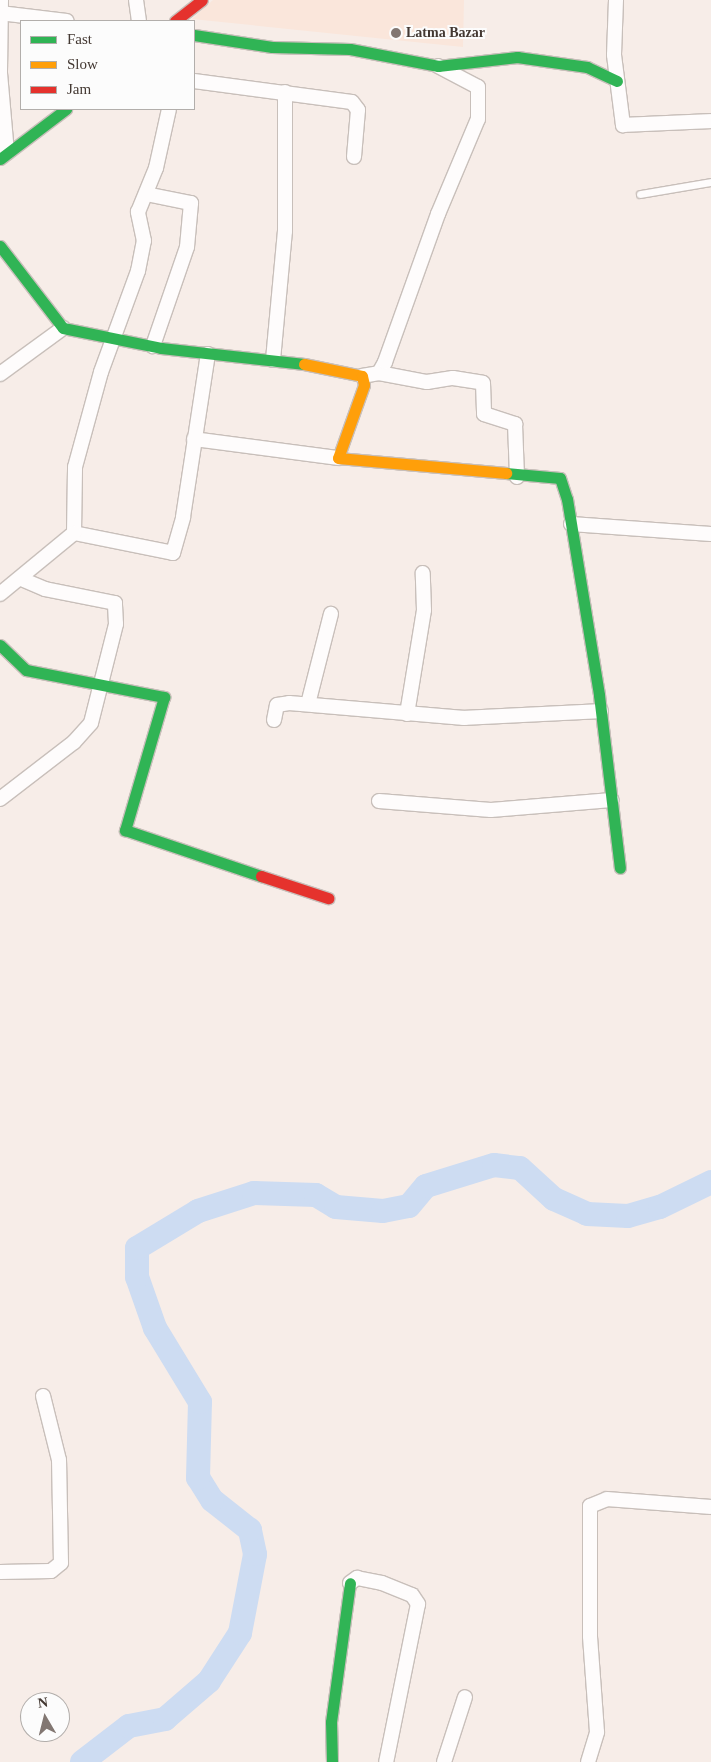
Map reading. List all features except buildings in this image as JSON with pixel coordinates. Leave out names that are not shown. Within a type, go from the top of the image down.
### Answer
[{"type":"street","points":[[136,0],[140,20]]},
{"type":"street","points":[[176,20],[202,0]]},
{"type":"street","points":[[616,0],[616,81],[626,126],[711,121]]},
{"type":"street","points":[[4,156],[0,73],[1,9],[62,20]]},
{"type":"street","points":[[195,35],[272,47],[350,50],[438,66],[517,57],[587,67],[616,81]]},
{"type":"street","points":[[379,373],[481,109],[478,87],[438,66]]},
{"type":"street","points":[[195,81],[285,92],[356,104],[354,157]]},
{"type":"street","points":[[273,360],[285,231],[285,92]]},
{"type":"street","points":[[4,156],[65,110]]},
{"type":"street","points":[[0,594],[21,579],[74,533],[75,467],[102,372],[116,340],[144,246],[137,219],[146,194],[169,110]]},
{"type":"street","points":[[146,194],[191,203],[187,247],[153,346]]},
{"type":"street","points":[[0,246],[63,328],[153,346],[208,354],[273,360],[362,376],[379,373],[427,382],[453,378],[483,383],[484,414],[515,424],[517,478]]},
{"type":"street","points":[[0,374],[63,328]]},
{"type":"street","points":[[74,533],[173,553],[183,517],[208,354]]},
{"type":"street","points":[[338,458],[364,385],[362,376]]},
{"type":"street","points":[[194,438],[338,458],[517,478],[560,478],[571,524],[601,711],[620,868]]},
{"type":"street","points":[[571,524],[711,534]]},
{"type":"street","points":[[407,714],[424,610],[423,573]]},
{"type":"street","points":[[0,799],[85,732],[113,644],[116,605],[21,579]]},
{"type":"street","points":[[308,704],[331,614]]},
{"type":"street","points":[[0,645],[26,670],[164,697],[125,830],[328,898]]},
{"type":"street","points":[[274,720],[280,704],[308,704],[407,714],[488,719],[601,711]]},
{"type":"street","points":[[379,801],[491,810],[612,800]]},
{"type":"street","points":[[0,1572],[51,1571],[61,1563],[59,1460],[43,1396]]},
{"type":"street","points":[[588,1762],[597,1732],[590,1636],[590,1506],[607,1499],[711,1507]]},
{"type":"street","points":[[332,1762],[331,1722],[350,1583],[357,1578],[382,1583],[412,1595],[418,1604],[386,1762]]},
{"type":"street","points":[[444,1762],[465,1697]]},
{"type":"lane","points":[[640,194],[711,182]]},
{"type":"shaded area","name":"Latma Bazar","points":[[213,0],[464,0],[463,47],[192,19]]},
{"type":"waterway","points":[[82,1762],[129,1726],[165,1719],[209,1681],[240,1633],[255,1554],[250,1530],[212,1500],[198,1478],[200,1402],[155,1328],[137,1277],[137,1248],[198,1211],[254,1193],[316,1195],[336,1207],[383,1211],[409,1206],[426,1186],[494,1165],[520,1168],[554,1199],[587,1214],[628,1216],[660,1207],[711,1182]]},
{"type":"traffic: fast","points":[[195,35],[272,47],[350,49],[438,66],[517,57],[587,67],[617,81]]},
{"type":"traffic: fast","points":[[0,159],[65,110]]},
{"type":"traffic: fast","points":[[0,246],[63,328],[161,348],[304,364]]},
{"type":"traffic: fast","points":[[506,473],[560,478],[567,499],[599,695],[620,868]]},
{"type":"traffic: fast","points":[[0,645],[26,670],[164,697],[125,830],[261,876]]},
{"type":"traffic: fast","points":[[332,1762],[331,1722],[350,1583]]},
{"type":"traffic: slow","points":[[304,364],[362,376],[364,385],[338,458],[506,473]]},
{"type":"traffic: jam","points":[[176,20],[202,0]]},
{"type":"traffic: jam","points":[[261,876],[328,898]]},
{"type":"place","name":"Latma Bazar","points":[[396,33]]}]
